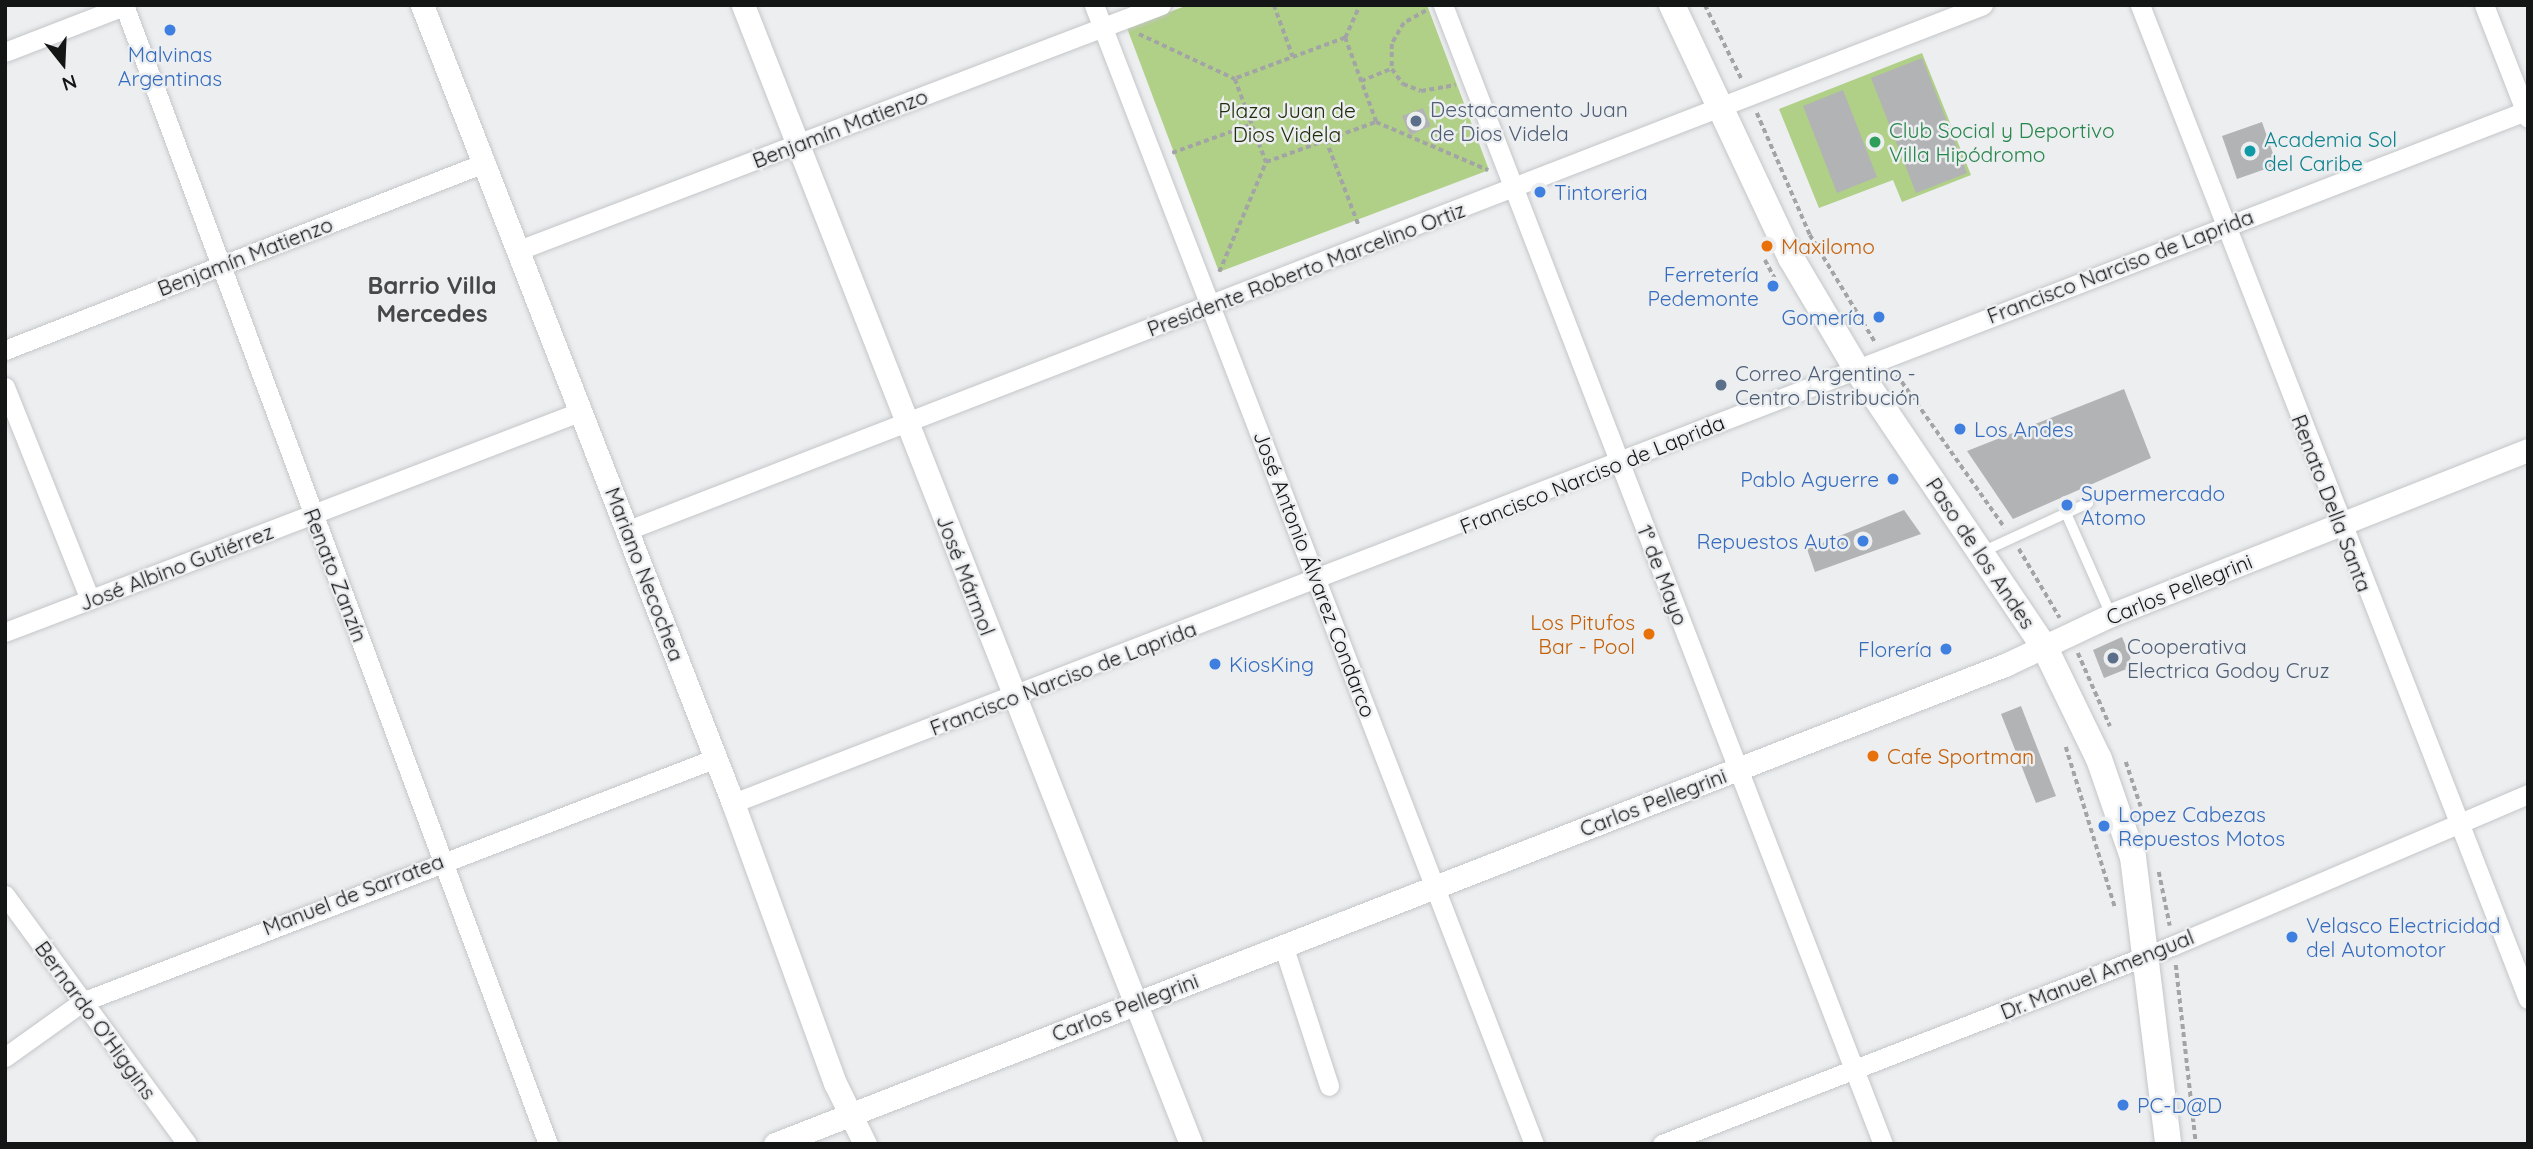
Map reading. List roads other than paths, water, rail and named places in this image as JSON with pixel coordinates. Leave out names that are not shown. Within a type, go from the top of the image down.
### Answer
[{"type":"main road","name":"Paso de los Andes","points":[[1671,5],[1791,258],[1856,368],[2045,648],[2126,830],[2147,955],[2168,1144]]},
{"type":"street","points":[[5,52],[125,5]]},
{"type":"street","name":"Renato Zanzín","points":[[125,5],[548,1144]]},
{"type":"street","name":"Mariano Necochea","points":[[422,5],[716,758],[850,1115],[865,1144]]},
{"type":"street","name":"José Mármol","points":[[743,5],[1133,1003],[1191,1144]]},
{"type":"street","name":"José Antonio Álvarez Condarco","points":[[1094,5],[1534,1144]]},
{"type":"street","name":"Benjamín Matienzo","points":[[519,250],[1161,5]]},
{"type":"street","name":"Presidente Roberto Marcelino Ortiz","points":[[628,530],[1514,189],[1983,5]]},
{"type":"street","name":"Renato Della Santa","points":[[2140,5],[2224,226],[2528,999]]},
{"type":"street","points":[[2484,5],[2527,113]]},
{"type":"street","name":"1° de Mayo","points":[[1436,7],[1514,189],[1884,1144]]},
{"type":"street","name":"Francisco Narciso de Laprida","points":[[733,803],[1621,464],[1856,368],[2224,226],[2527,113]]},
{"type":"street","name":"Benjamín Matienzo","points":[[5,350],[484,163]]},
{"type":"street","points":[[5,387],[90,600]]},
{"type":"street","name":"José Albino Gutiérrez","points":[[5,632],[582,411]]},
{"type":"street","name":"Carlos Pellegrini","points":[[775,1144],[2045,648],[2111,615],[2528,450]]},
{"type":"street","name":"Manuel de Sarratea","points":[[5,1057],[82,1002],[443,860],[716,758]]},
{"type":"street","name":"Dr. Manuel Amengual","points":[[1662,1144],[2147,955],[2528,794]]},
{"type":"street","name":"Bernardo O'Higgins","points":[[5,895],[187,1144]]},
{"type":"street","points":[[1283,945],[1329,1086]]},
{"type":"lane","points":[[1982,552],[2088,503]]},
{"type":"lane","points":[[2066,513],[2111,615]]},
{"type":"place","name":"Malvinas Argentinas","points":[[170,30]]},
{"type":"place","name":"Destacamento Juan de Dios Videla","points":[[1416,121]]},
{"type":"place","name":"Club Social y Deportivo Villa Hipódromo","points":[[1875,142]]},
{"type":"place","name":"Academia Sol del Caribe","points":[[2250,151]]},
{"type":"place","name":"Tintoreria","points":[[1540,192]]},
{"type":"place","name":"Maxilomo","points":[[1767,246]]},
{"type":"place","name":"Ferretería Pedemonte","points":[[1773,286]]},
{"type":"place","name":"Gomería","points":[[1879,317]]},
{"type":"place","name":"Correo Argentino - Centro Distribución","points":[[1721,385]]},
{"type":"place","name":"Los Andes","points":[[1960,429]]},
{"type":"place","name":"Pablo Aguerre","points":[[1893,479]]},
{"type":"place","name":"Supermercado Atomo","points":[[2067,505]]},
{"type":"place","name":"Repuestos Auto","points":[[1863,541]]},
{"type":"place","name":"Los Pitufos Bar - Pool","points":[[1649,634]]},
{"type":"place","name":"Florería","points":[[1946,649]]},
{"type":"place","name":"Cooperativa Electrica Godoy Cruz","points":[[2113,658]]},
{"type":"place","name":"KiosKing","points":[[1215,664]]},
{"type":"place","name":"Cafe Sportman","points":[[1873,756]]},
{"type":"place","name":"Lopez Cabezas Repuestos Motos","points":[[2104,826]]},
{"type":"place","name":"Velasco Electricidad del Automotor","points":[[2292,937]]},
{"type":"place","name":"PC-D@D","points":[[2123,1105]]},
{"type":"district","name":"Barrio Villa Mercedes","points":[[432,300]]},
{"type":"park label","name":"Plaza Juan de Dios Videla","points":[[1287,122]]}]
